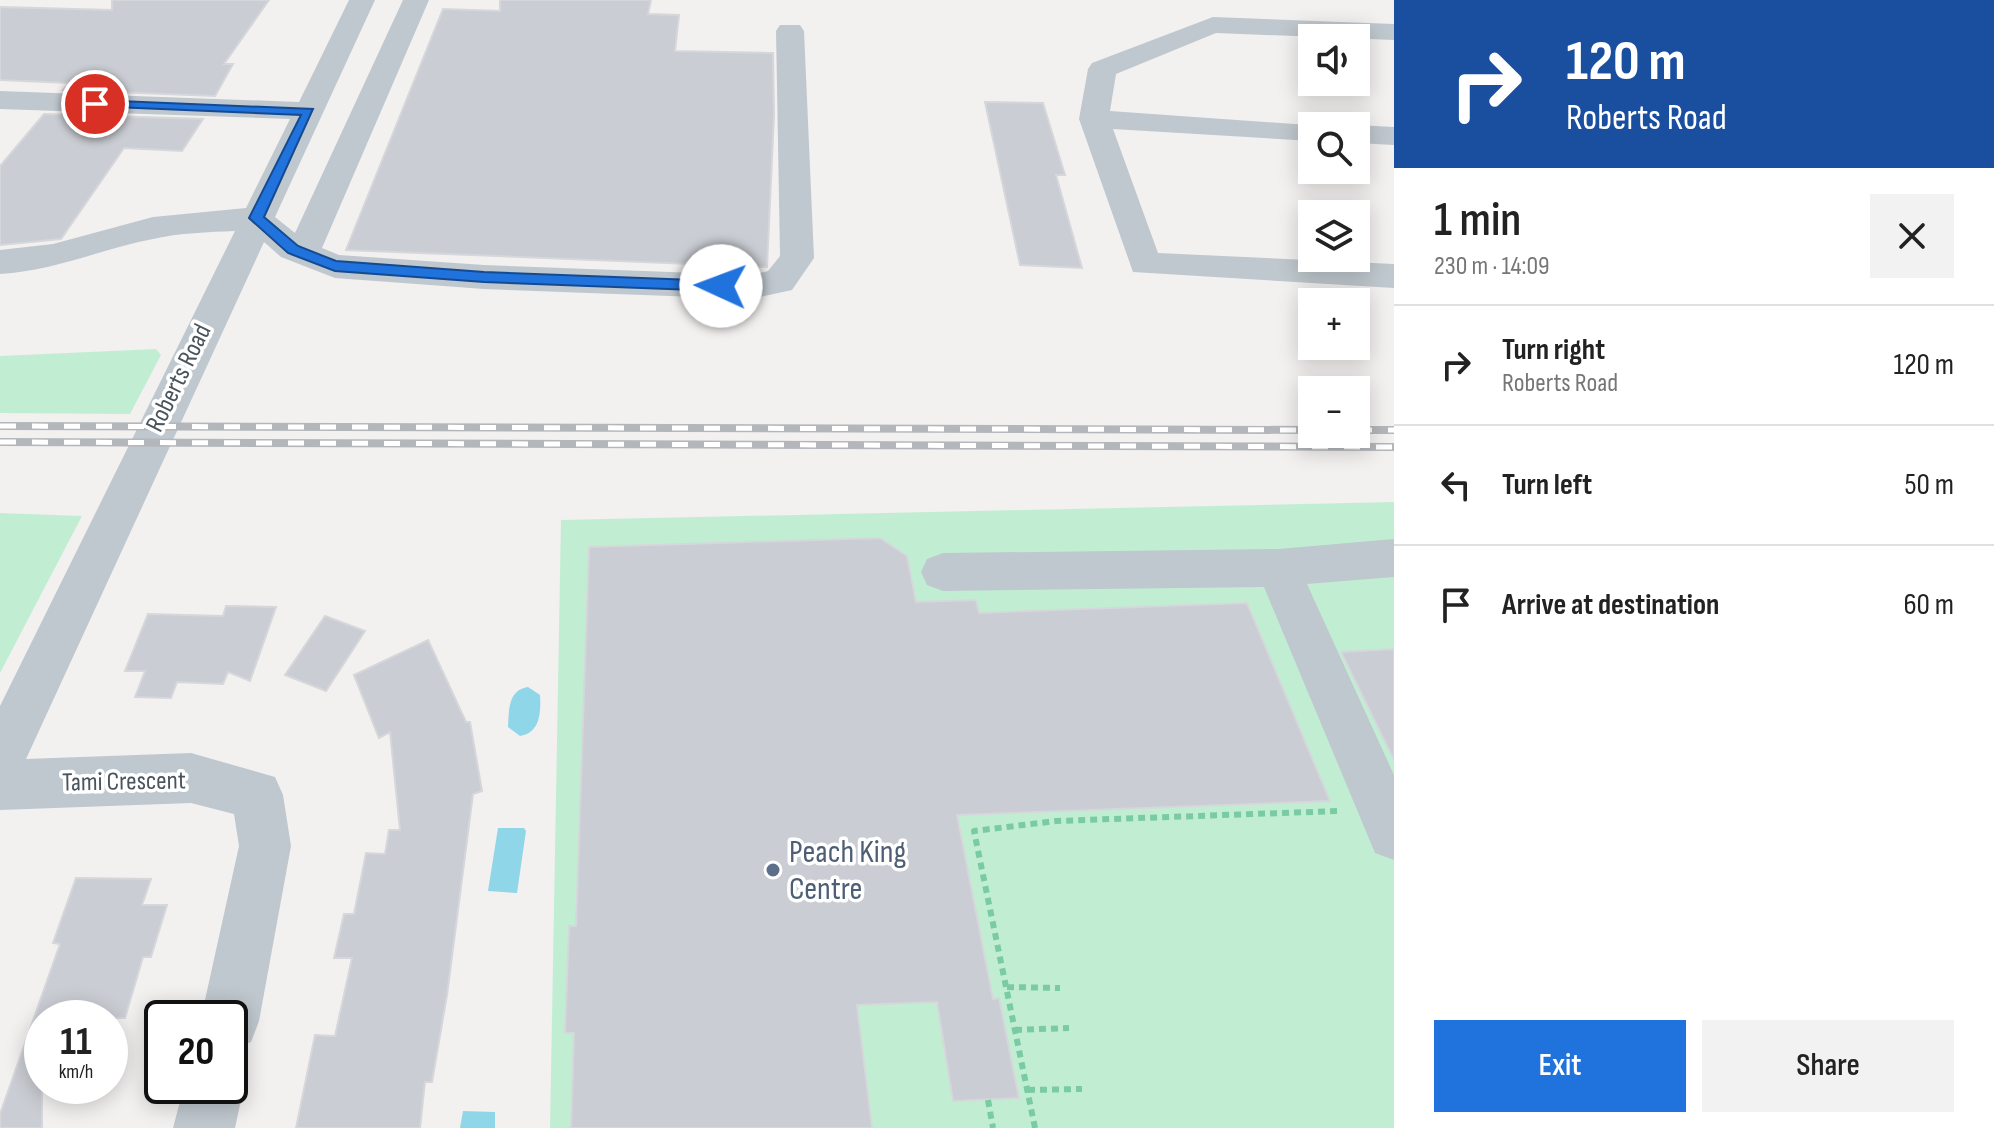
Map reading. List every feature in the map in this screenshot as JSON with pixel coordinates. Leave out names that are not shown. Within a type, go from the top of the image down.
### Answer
[{"type":"street","name":"Roberts Road","points":[[0,759],[362,0]]},
{"type":"street","points":[[303,253],[416,0]]},
{"type":"street","points":[[1394,32],[1235,13],[1213,25],[1102,69],[1094,119],[1145,264],[1394,276]]},
{"type":"street","points":[[0,262],[26,262],[73,253],[141,230],[256,218],[303,253],[335,266],[484,277],[751,287],[780,281],[797,258],[790,31]]},
{"type":"street","points":[[0,100],[308,111]]},
{"type":"street","points":[[1094,119],[1298,131]]},
{"type":"street","points":[[1370,135],[1394,136]]},
{"type":"street","points":[[943,572],[1278,568],[1394,558]]},
{"type":"street","points":[[1278,568],[1388,821]]},
{"type":"street","name":"Tami Crescent","points":[[0,785],[191,778],[257,795],[265,846],[234,1000]]},
{"type":"street","points":[[204,1128],[210,1104]]},
{"type":"path","points":[[1035,1128],[974,831],[1056,821],[1388,821]]},
{"type":"path","points":[[1007,987],[1060,988]]},
{"type":"path","points":[[1015,1030],[1069,1028]]},
{"type":"path","points":[[1028,1090],[1082,1089]]},
{"type":"path","points":[[988,1100],[993,1128]]},
{"type":"green space","points":[[156,349],[161,355],[130,414],[0,413],[0,356]]},
{"type":"green space","name":"Peach King Centre","points":[[1394,502],[1394,1128],[550,1128],[561,520]]},
{"type":"green space","points":[[0,513],[82,516],[0,673]]},
{"type":"water","points":[[528,687],[540,695],[539,715],[532,731],[520,736],[508,727],[509,708],[513,696]]},
{"type":"water","points":[[498,828],[524,828],[526,831],[517,893],[488,891]]},
{"type":"water","points":[[463,1111],[495,1112],[495,1128],[460,1128]]},
{"type":"building","points":[[112,0],[269,0],[224,64],[233,64],[215,96],[63,90],[69,83],[0,80],[0,7],[112,10]]},
{"type":"building","points":[[500,0],[651,0],[648,14],[679,15],[675,51],[773,53],[774,115],[767,267],[346,250],[443,9],[500,11]]},
{"type":"building","points":[[985,102],[1043,103],[1065,175],[1056,175],[1082,268],[1020,265]]},
{"type":"building","points":[[44,114],[203,119],[182,151],[124,148],[61,239],[0,245],[0,166]]},
{"type":"building","name":"Peach King Centre","points":[[880,538],[907,556],[916,602],[976,600],[979,613],[1247,603],[1330,801],[957,815],[993,999],[999,998],[1019,1098],[953,1101],[937,1002],[857,1005],[872,1128],[571,1128],[574,1033],[565,1033],[569,926],[576,926],[589,547]]},
{"type":"building","points":[[226,606],[276,607],[250,681],[228,672],[223,684],[177,682],[171,698],[135,697],[145,671],[125,671],[148,614],[223,616]]},
{"type":"building","points":[[325,616],[365,631],[326,691],[285,675]]},
{"type":"building","points":[[428,640],[466,722],[470,722],[482,791],[473,794],[447,995],[432,1082],[425,1082],[420,1128],[296,1128],[315,1035],[335,1036],[352,958],[334,958],[344,914],[354,914],[366,853],[385,854],[389,830],[400,830],[390,732],[379,738],[354,675]]},
{"type":"building","points":[[1394,649],[1394,760],[1341,652]]},
{"type":"building","points":[[76,878],[151,879],[142,905],[167,905],[151,957],[143,957],[128,1008],[128,1000],[40,1000],[60,944],[53,943]]},
{"type":"building","points":[[24,1046],[24,1104],[42,1104],[42,1128],[0,1128],[0,1114]]},
{"type":"railway","points":[[0,426],[1298,430]]},
{"type":"railway","points":[[1370,430],[1394,430]]},
{"type":"railway","points":[[0,442],[1394,447]]},
{"type":"place","name":"Peach King Centre","points":[[773,870]]},
{"type":"route","points":[[95,104],[308,111],[256,218],[293,249],[335,266],[484,277],[721,286]]}]
